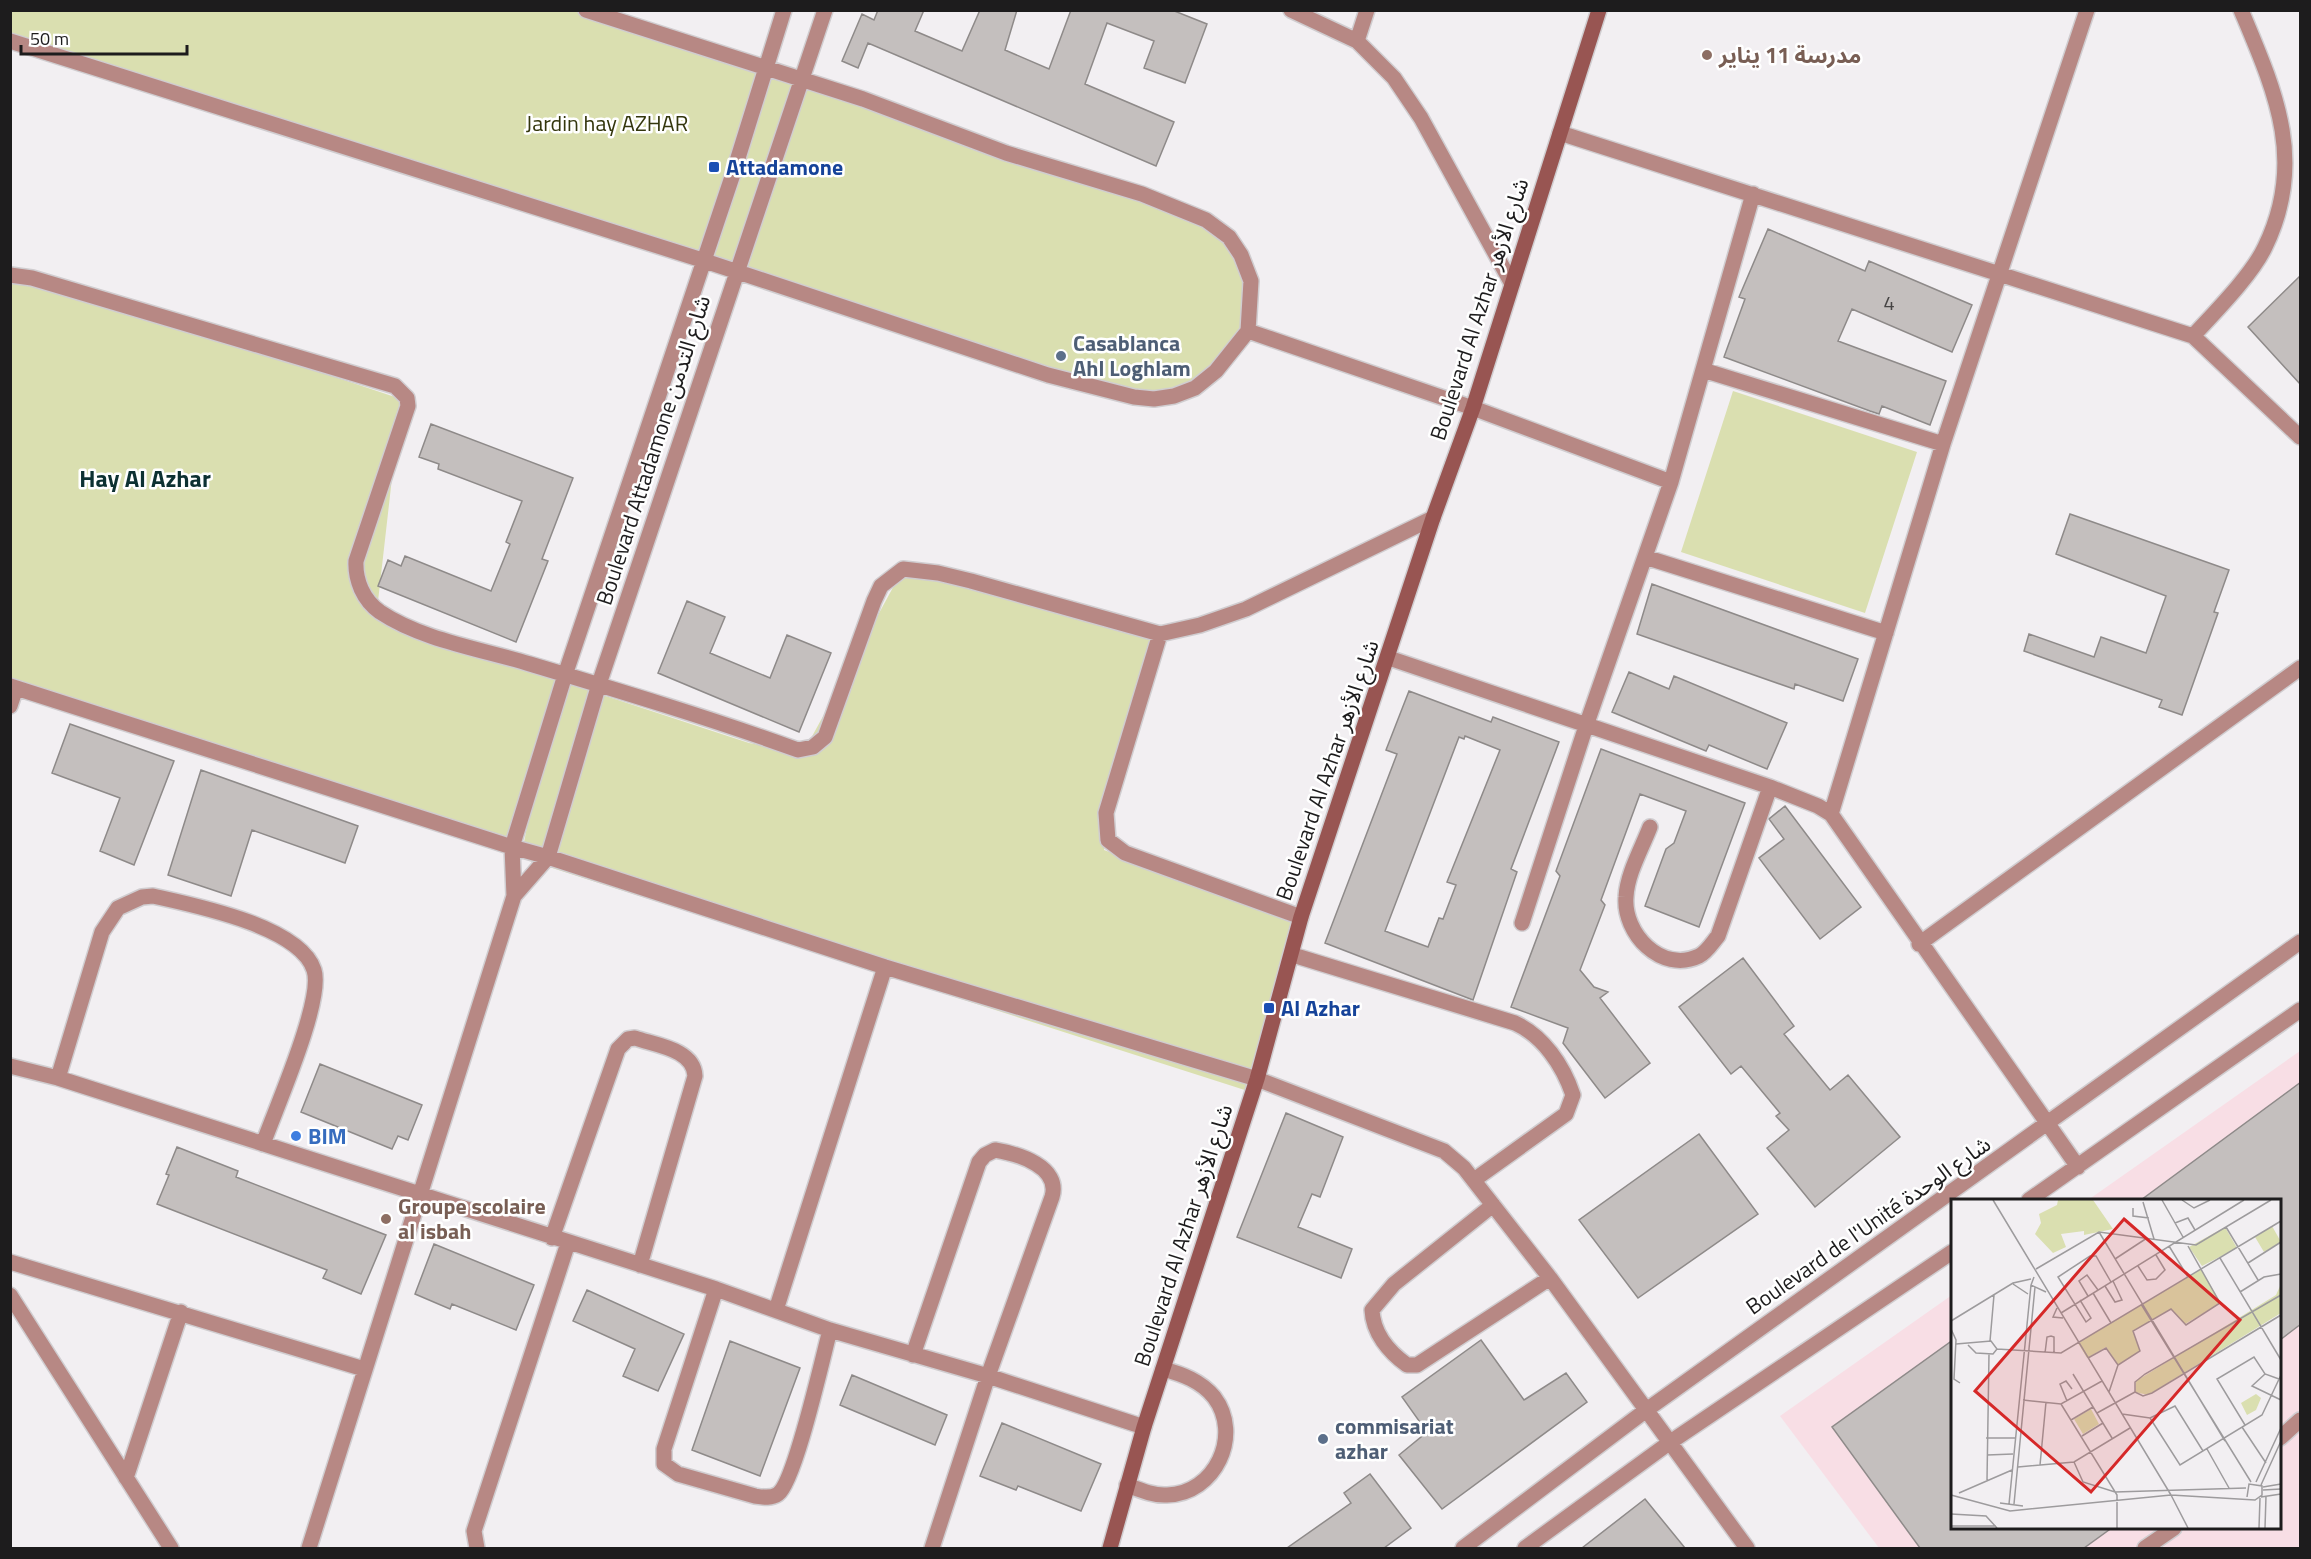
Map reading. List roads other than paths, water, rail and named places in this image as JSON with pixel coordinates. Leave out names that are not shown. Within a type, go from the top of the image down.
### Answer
[{"type":"main road","name":"Boulevard Al Azhar شارع الأزهر","points":[[1110,1548],[1144,1427],[1257,1079],[1293,955],[1301,917],[1389,658],[1433,518],[1473,408],[1599,10]]},
{"type":"street","points":[[10,41],[702,260],[1048,375],[1134,397],[1154,399],[1174,396],[1195,388],[1216,371],[1248,331],[1251,281],[1241,255],[1229,237],[1206,220],[1142,194],[1006,153],[803,80],[586,10]]},
{"type":"street","name":"Boulevard Attadamone شارع التدمن","points":[[309,1548],[514,896],[512,848],[565,675],[767,69],[784,10]]},
{"type":"street","name":"Boulevard Attadamone شارع التدمن","points":[[514,896],[548,856],[599,684],[825,10]]},
{"type":"street","points":[[1291,10],[1357,41],[1394,78],[1410,100],[1512,284]]},
{"type":"street","points":[[1357,41],[1367,10]]},
{"type":"street","points":[[1831,814],[1943,444],[2087,10]]},
{"type":"street","points":[[2193,336],[2227,298],[2265,249],[2277,214],[2285,176],[2284,130],[2272,86],[2241,10]]},
{"type":"street","points":[[1560,133],[2193,336],[2301,437]]},
{"type":"street","points":[[1522,923],[1587,723],[1671,482],[1753,194]]},
{"type":"street","points":[[10,275],[44,281],[383,382],[402,391],[407,398],[408,406],[356,561],[356,574],[360,587],[377,610],[417,630],[599,684],[798,750],[813,747],[827,732],[881,586],[903,569],[938,573],[971,581],[1160,634],[1200,625],[1246,609],[1433,518]]},
{"type":"street","points":[[1248,331],[1473,408],[1671,482]]},
{"type":"street","points":[[1703,370],[1943,444]]},
{"type":"street","points":[[1645,557],[1886,633]]},
{"type":"street","points":[[1160,634],[1106,813],[1108,840],[1125,853],[1301,917]]},
{"type":"street","points":[[1389,658],[1587,723],[1770,787],[1818,806],[1831,814],[1919,944],[2078,1167]]},
{"type":"street","points":[[1919,944],[2301,668]]},
{"type":"street","points":[[10,706],[13,687],[512,848],[548,856],[885,967],[1257,1079],[1444,1151],[1474,1180],[1550,1278],[1645,1412],[1747,1548]]},
{"type":"street","points":[[1650,826],[1626,896],[1631,929],[1647,948],[1654,952],[1672,959],[1687,960],[1706,951],[1718,936],[1770,787]]},
{"type":"street","points":[[58,1078],[102,932],[111,914],[118,908],[142,897],[153,896],[246,921],[273,931],[292,943],[314,969],[316,982],[305,1028],[263,1144]]},
{"type":"street","name":"Boulevard de l'Unité شارع الوحدة","points":[[1463,1548],[1645,1412],[2301,942]]},
{"type":"street","points":[[1293,955],[1515,1023],[1528,1029],[1544,1042],[1573,1095],[1566,1114],[1474,1180]]},
{"type":"street","points":[[776,1310],[885,967]]},
{"type":"street","points":[[2030,1199],[2301,1010]]},
{"type":"street","points":[[552,1238],[618,1049],[628,1039],[634,1038],[680,1053],[690,1060],[695,1076],[639,1265]]},
{"type":"street","points":[[10,1066],[58,1078],[716,1289],[830,1330],[988,1376],[1144,1427]]},
{"type":"street","points":[[913,1355],[979,1162],[984,1155],[995,1150],[1009,1153],[1044,1170],[1053,1178],[1055,1185],[1042,1231],[988,1376],[932,1548]]},
{"type":"street","points":[[1493,1205],[1394,1284],[1372,1310],[1375,1329],[1386,1344],[1407,1365],[1417,1365],[1550,1278]]},
{"type":"street","points":[[477,1548],[474,1531],[568,1243]]},
{"type":"street","points":[[1525,1548],[1669,1443],[1951,1253]]},
{"type":"street","points":[[10,1262],[364,1369]]},
{"type":"street","points":[[716,1289],[664,1449],[664,1464],[678,1474],[755,1496],[766,1498],[778,1494],[787,1483],[830,1330]]},
{"type":"street","points":[[10,1295],[171,1548]]},
{"type":"street","points":[[126,1478],[181,1312]]},
{"type":"street","points":[[1127,1485],[1167,1496],[1184,1492],[1202,1483],[1216,1469],[1224,1451],[1227,1431],[1223,1411],[1213,1396],[1198,1382],[1163,1369]]},
{"type":"street","points":[[2281,1437],[2301,1420]]},
{"type":"street","points":[[2145,1548],[2171,1529]]},
{"type":"place","name":"مدرسة 11 يناير","points":[[1707,55]]},
{"type":"place","name":"Attadamone","points":[[714,167]]},
{"type":"place","name":"Casablanca Ahl Loghlam","points":[[1061,356]]},
{"type":"place","name":"Al Azhar","points":[[1269,1008]]},
{"type":"place","name":"BIM","points":[[296,1136]]},
{"type":"place","name":"Groupe scolaire al isbah","points":[[386,1219]]},
{"type":"place","name":"commisariat azhar","points":[[1323,1439]]},
{"type":"district","name":"Hay Al Azhar","points":[[145,479]]},
{"type":"park label","name":"Jardin hay AZHAR","points":[[607,123]]}]
